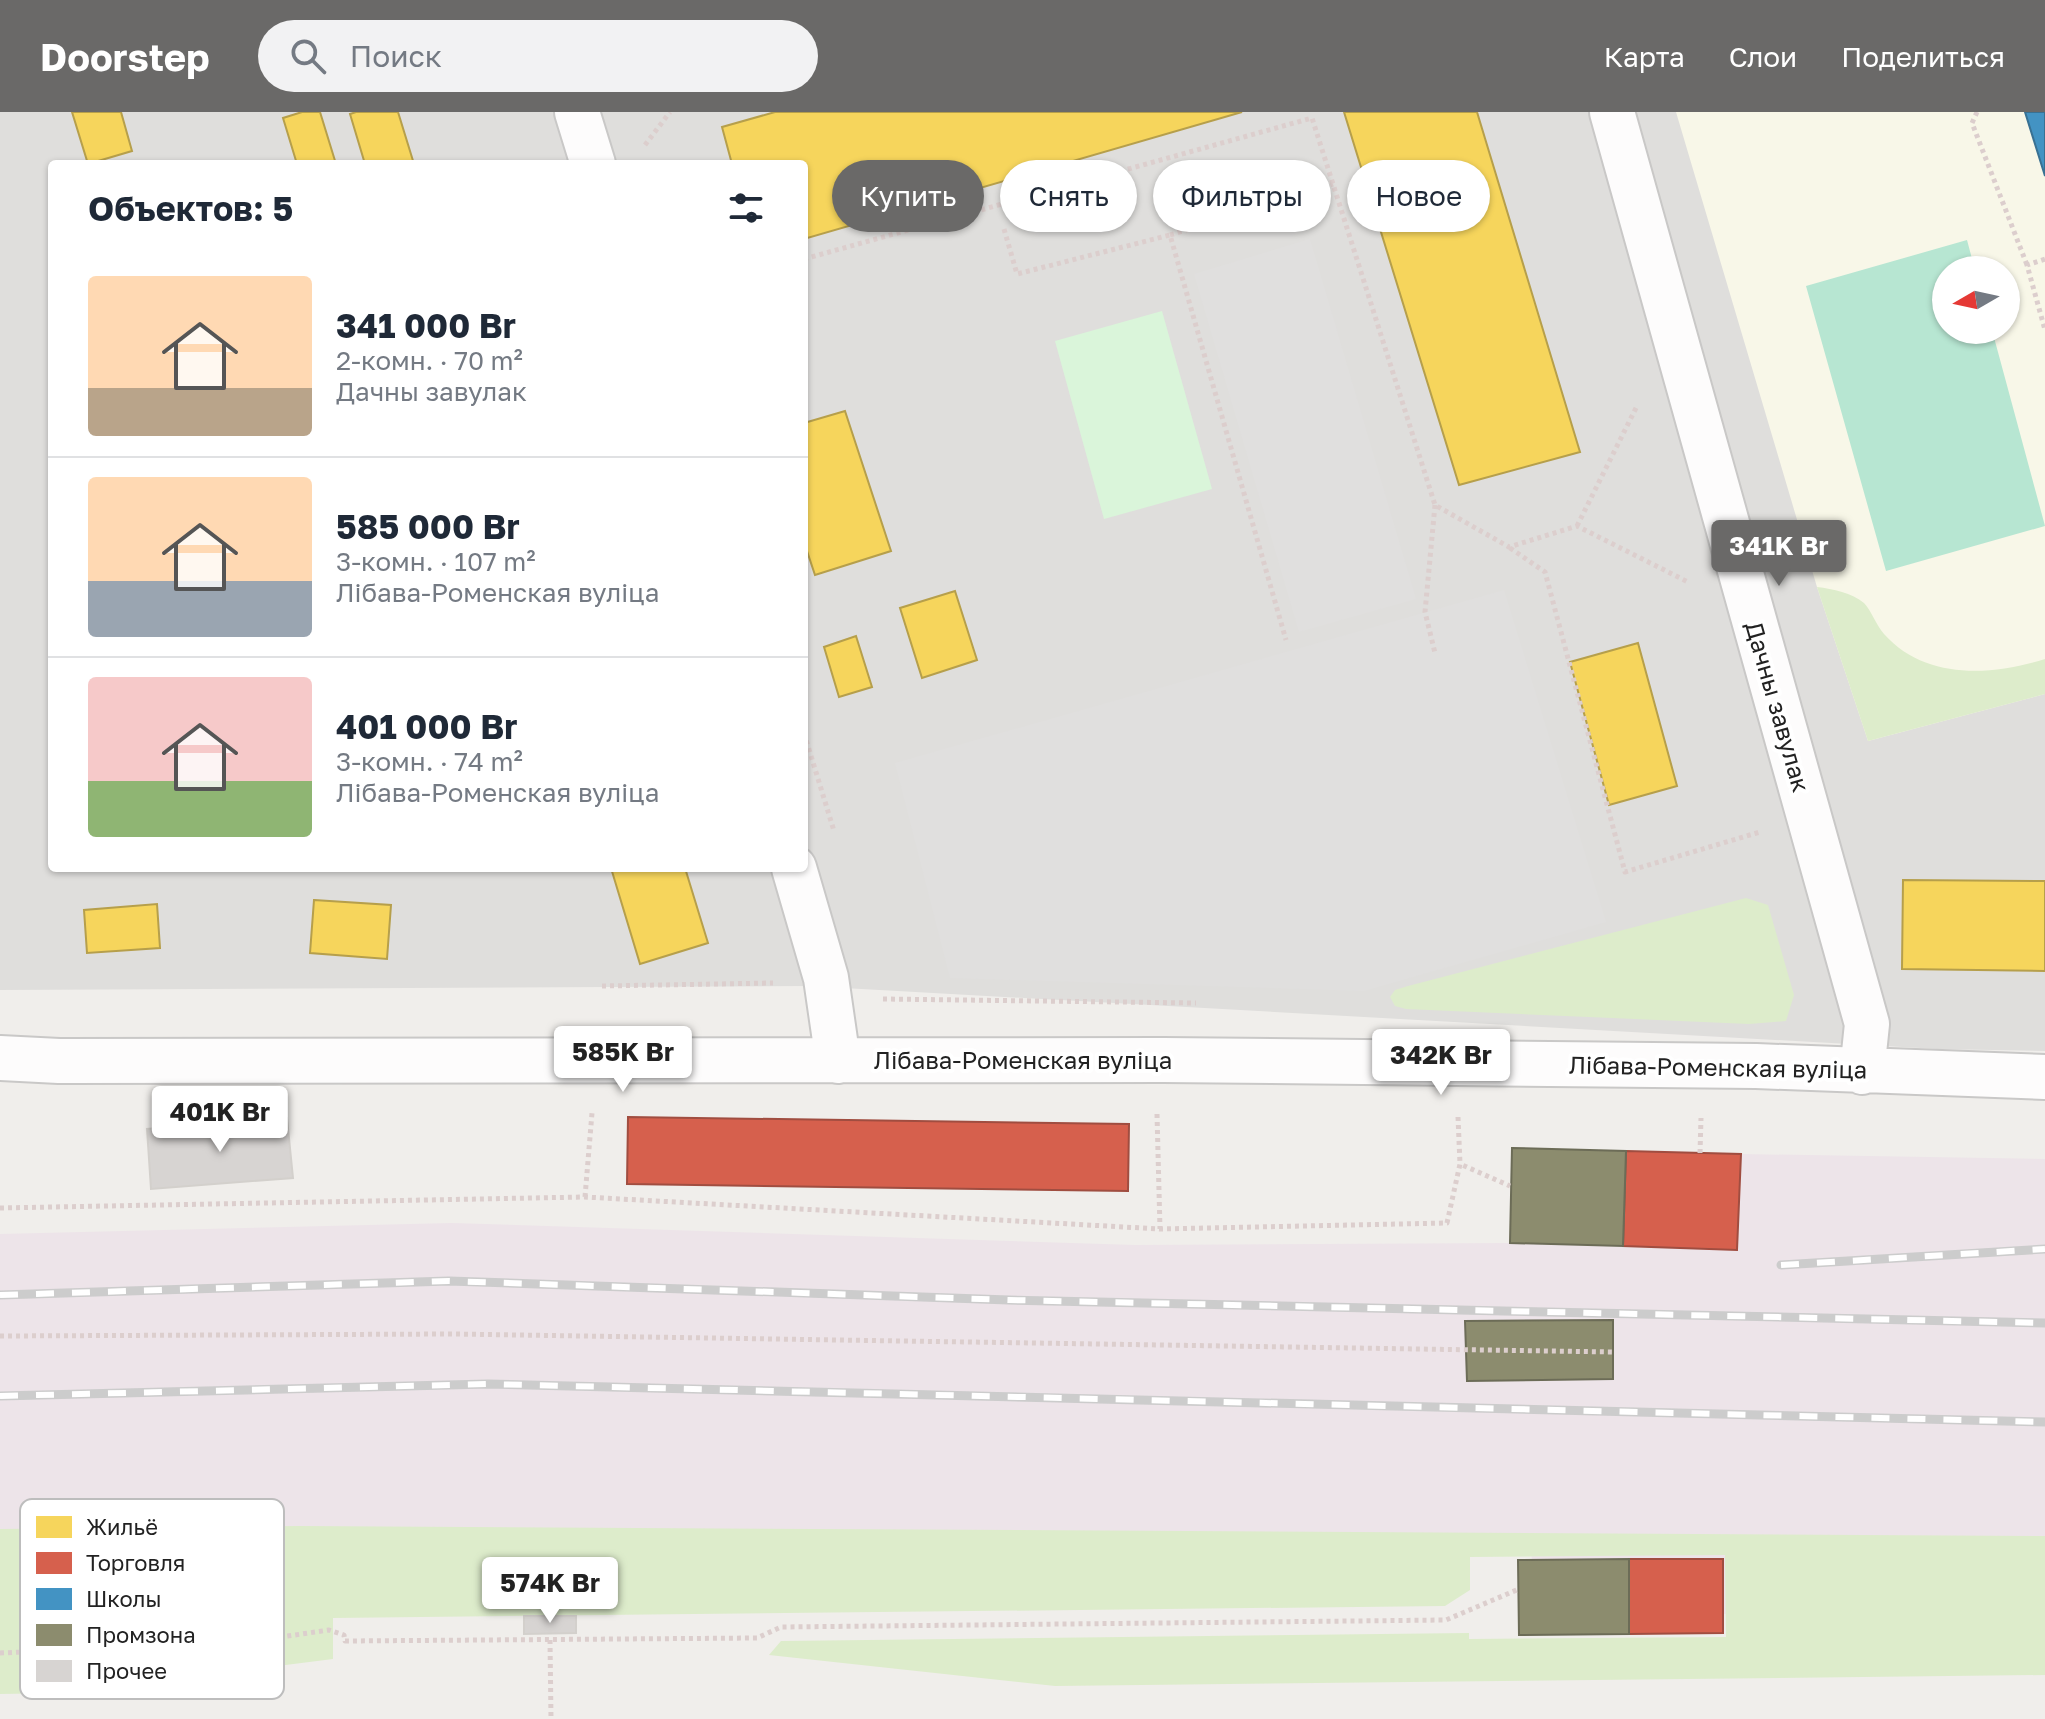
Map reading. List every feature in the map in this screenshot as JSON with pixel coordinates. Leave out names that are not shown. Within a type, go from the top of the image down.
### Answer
[{"type":"street","points":[[577,112],[592,160]]},
{"type":"street","name":"Дачны завулак","points":[[1612,112],[1867,1024],[1862,1072]]},
{"type":"street","points":[[795,872],[826,978],[838,1061]]},
{"type":"street","name":"Лібава-Роменская вуліца","points":[[0,1058],[59,1061],[1756,1066],[2045,1077]]},
{"type":"path","points":[[639,152],[670,112]]},
{"type":"path","points":[[1977,112],[1972,123],[2027,265],[2045,330]]},
{"type":"path","points":[[808,258],[1312,118],[1435,505],[1425,612],[1435,653]]},
{"type":"path","points":[[1005,232],[1017,274],[1170,235],[1333,184]]},
{"type":"path","points":[[1170,235],[1286,640]]},
{"type":"path","points":[[2027,265],[2045,259]]},
{"type":"path","points":[[1577,526],[1639,401]]},
{"type":"path","points":[[1435,505],[1509,547],[1545,572],[1625,872],[1770,829]]},
{"type":"path","points":[[1509,547],[1577,526],[1700,588]]},
{"type":"path","points":[[602,986],[786,983],[826,978]]},
{"type":"path","points":[[585,1197],[593,1098]]},
{"type":"path","points":[[1156,1103],[1160,1229]]},
{"type":"path","points":[[0,1208],[585,1197],[1160,1229],[1447,1223],[1460,1164],[1458,1117]]},
{"type":"path","points":[[1700,1153],[1701,1118]]},
{"type":"path","points":[[1460,1164],[1510,1186]]},
{"type":"path","points":[[0,1336],[452,1334],[1613,1352]]},
{"type":"path","points":[[284,1637],[329,1630],[344,1635],[345,1641],[757,1638],[781,1627],[1446,1620],[1519,1589]]},
{"type":"path","points":[[550,1640],[551,1719]]},
{"type":"path","points":[[0,1653],[20,1652]]},
{"type":"shaded area","points":[[0,112],[2045,112],[2045,1051],[1938,1049],[808,986],[0,990]]},
{"type":"shaded area","points":[[1676,112],[2045,112],[2045,694],[1868,741],[1817,587]]},
{"type":"shaded area","points":[[1310,239],[1416,599],[1299,632],[1194,274]]},
{"type":"shaded area","points":[[1504,590],[1606,922],[1364,991],[950,978],[895,763]]},
{"type":"shaded area","points":[[1741,1154],[2045,1159],[2045,1558],[1864,1611],[1723,1614],[1723,1559],[1532,1560],[1531,1551],[284,1580],[284,1499],[20,1499],[20,1586],[0,1586],[0,1234],[452,1223],[1135,1245],[1510,1243],[1736,1250]]},
{"type":"green space","points":[[1967,240],[1971,256],[1932,256],[1932,344],[1996,344],[2045,526],[1886,571],[1806,286]]},
{"type":"green space","points":[[1162,311],[1212,489],[1104,519],[1055,341]]},
{"type":"green space","points":[[1817,587],[1842,592],[1859,600],[1867,606],[1884,634],[1900,649],[1939,667],[1981,671],[2045,659],[2045,694],[1868,741]]},
{"type":"green space","points":[[1746,898],[1768,905],[1794,995],[1786,1021],[1749,1024],[1406,1009],[1395,1006],[1390,997],[1395,990],[1408,986]]},
{"type":"green space","points":[[284,1526],[2045,1536],[2045,1675],[1055,1686],[769,1655],[781,1641],[1469,1633],[1469,1639],[1726,1637],[1725,1555],[1470,1557],[1470,1590],[1445,1606],[333,1618],[333,1659],[284,1665]]},
{"type":"green space","points":[[0,1529],[20,1529],[20,1694],[0,1694]]},
{"type":"building: Жильё","points":[[72,112],[121,112],[132,151],[102,160],[87,160]]},
{"type":"building: Жильё","points":[[302,112],[320,112],[335,160],[296,160],[283,118]]},
{"type":"building: Жильё","points":[[398,112],[413,160],[364,160],[350,114]]},
{"type":"building: Жильё","points":[[775,112],[1242,112],[1076,160],[1000,160],[1000,182],[984,187],[984,160],[832,160],[832,231],[808,238],[808,160],[731,160],[722,127]]},
{"type":"building: Жильё","points":[[1344,112],[1477,112],[1580,452],[1459,485],[1381,232],[1490,232],[1490,160],[1359,160]]},
{"type":"building: Жильё","points":[[845,411],[891,551],[815,575],[808,554],[808,422]]},
{"type":"building: Жильё","points":[[955,591],[977,660],[922,678],[900,608]]},
{"type":"building: Жильё","points":[[856,636],[872,687],[839,697],[824,647]]},
{"type":"building: Жильё","points":[[1638,643],[1677,786],[1609,805],[1570,662]]},
{"type":"building: Жильё","points":[[612,872],[686,872],[708,943],[640,964]]},
{"type":"building: Жильё","points":[[1903,880],[2045,881],[2045,971],[1902,969]]},
{"type":"building: Жильё","points":[[314,900],[391,905],[387,959],[310,953]]},
{"type":"building: Жильё","points":[[157,904],[160,948],[87,953],[84,910]]},
{"type":"building: Торговля","points":[[628,1117],[1129,1124],[1128,1191],[627,1184]]},
{"type":"building: Торговля","points":[[1626,1151],[1741,1154],[1737,1250],[1623,1246]]},
{"type":"building: Торговля","points":[[1629,1559],[1723,1559],[1723,1633],[1629,1634]]},
{"type":"building: Школы","points":[[2025,112],[2045,112],[2045,176]]},
{"type":"building: Промзона","points":[[1512,1148],[1626,1151],[1623,1246],[1510,1243]]},
{"type":"building: Промзона","points":[[1613,1320],[1613,1379],[1467,1381],[1465,1321]]},
{"type":"building: Промзона","points":[[1629,1559],[1629,1634],[1519,1635],[1518,1560]]},
{"type":"building: Прочее","points":[[287,1118],[293,1178],[151,1189],[147,1129]]},
{"type":"building: Прочее","points":[[524,1616],[576,1616],[576,1633],[524,1634]]},
{"type":"railway","points":[[1781,1265],[2045,1249]]},
{"type":"railway","points":[[0,1295],[449,1281],[1009,1300],[2045,1323]]},
{"type":"railway","points":[[0,1396],[488,1384],[2045,1422]]}]
